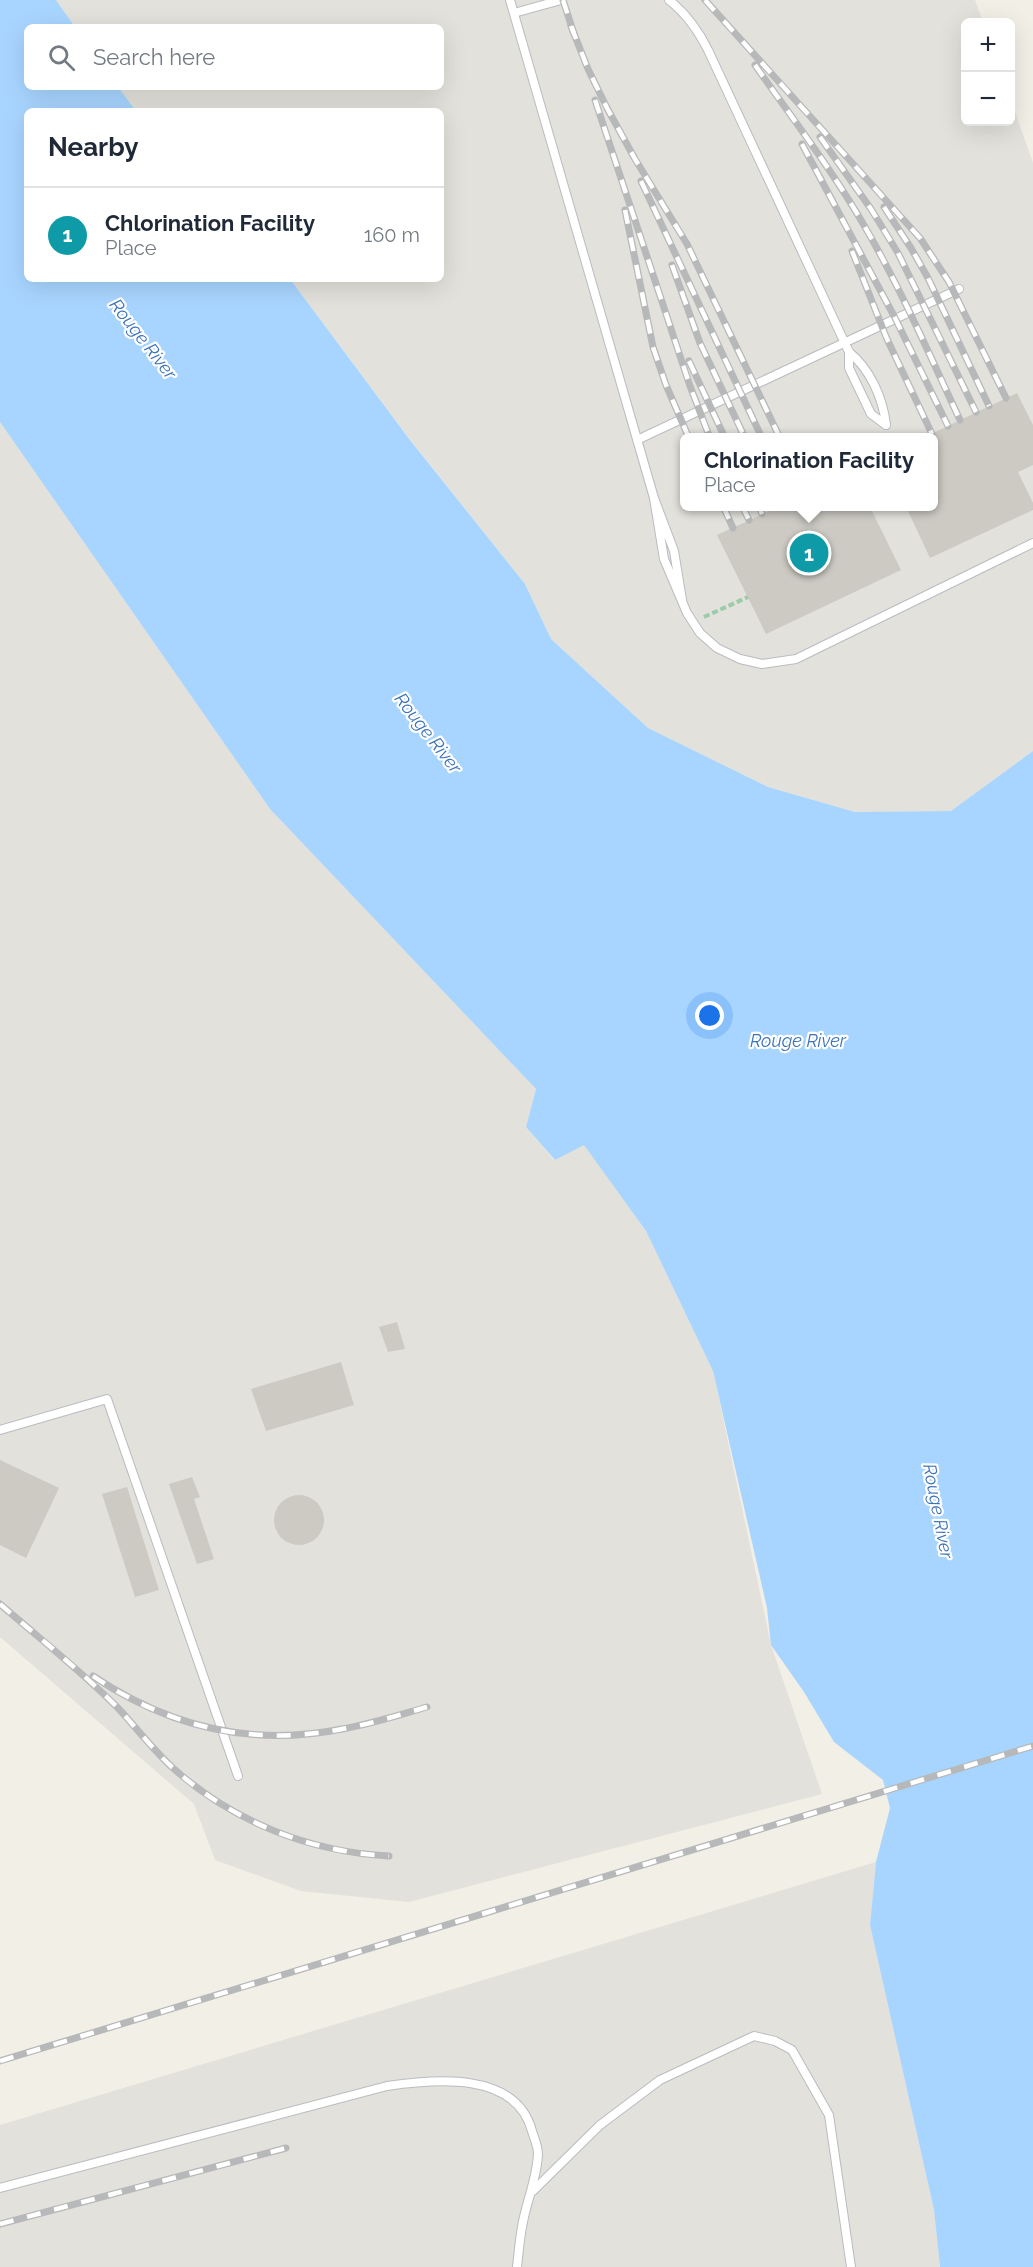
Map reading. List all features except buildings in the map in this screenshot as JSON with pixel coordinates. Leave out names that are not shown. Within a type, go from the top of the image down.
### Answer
[{"type":"lane","points":[[510,0],[654,498],[674,551],[682,600],[692,623],[709,642],[729,655],[762,664],[789,661],[1033,543]]},
{"type":"lane","points":[[514,13],[561,0]]},
{"type":"lane","points":[[669,0],[687,15],[698,31],[845,342],[849,352],[849,368],[871,414],[886,425],[884,407],[873,383],[862,362],[849,352]]},
{"type":"lane","points":[[637,440],[959,289]]},
{"type":"lane","points":[[0,1430],[107,1399],[238,1776]]},
{"type":"lane","points":[[533,2191],[600,2125],[660,2080],[754,2036],[775,2041],[792,2050],[830,2115],[851,2267]]},
{"type":"lane","points":[[0,2188],[387,2086],[438,2081],[466,2083],[491,2088],[513,2101],[529,2121],[538,2152],[533,2191],[524,2215],[517,2267]]},
{"type":"path","points":[[692,623],[748,597]]},
{"type":"shaded area","points":[[56,0],[975,0],[982,18],[961,18],[961,126],[1015,126],[1015,111],[1033,163],[1033,751],[951,811],[855,812],[768,787],[648,728],[551,639],[525,584],[409,438],[292,282],[444,282],[444,108],[134,108],[120,90],[444,90],[444,24],[73,24]]},
{"type":"shaded area","points":[[0,422],[270,809],[536,1089],[526,1127],[554,1160],[584,1144],[646,1231],[713,1371],[771,1645],[822,1794],[409,1902],[301,1891],[215,1860],[194,1804],[0,1637]]},
{"type":"shaded area","points":[[876,1862],[870,1925],[934,2210],[940,2267],[0,2267],[0,2125]]},
{"type":"water","name":"Rouge River","points":[[0,0],[56,0],[73,24],[24,24],[24,90],[120,90],[134,108],[24,108],[24,282],[292,282],[410,440],[525,584],[551,639],[648,728],[768,787],[855,812],[951,811],[1033,751],[1033,2267],[940,2267],[934,2210],[870,1925],[876,1862],[890,1808],[883,1780],[834,1742],[804,1692],[771,1645],[767,1608],[713,1371],[646,1231],[584,1145],[555,1160],[526,1127],[536,1089],[270,809],[0,422]]},
{"type":"railway","points":[[563,0],[574,34]]},
{"type":"railway","points":[[705,0],[920,238],[949,282],[1006,398]]},
{"type":"railway","points":[[571,26],[607,108],[687,244],[778,433]]},
{"type":"railway","points":[[755,65],[853,206],[903,298],[960,420]]},
{"type":"railway","points":[[595,100],[690,386],[708,433]]},
{"type":"railway","points":[[820,137],[871,209],[898,253],[976,412]]},
{"type":"railway","points":[[802,144],[894,316],[948,426]]},
{"type":"railway","points":[[641,181],[760,433]]},
{"type":"railway","points":[[884,207],[928,278],[989,406]]},
{"type":"railway","points":[[625,210],[653,347],[666,385],[687,433]]},
{"type":"railway","points":[[852,251],[887,339],[932,433]]},
{"type":"railway","points":[[672,265],[700,343],[743,433]]},
{"type":"railway","points":[[689,361],[723,433]]},
{"type":"railway","points":[[725,511],[733,528]]},
{"type":"railway","points":[[744,511],[749,520]]},
{"type":"railway","points":[[0,1604],[103,1693],[173,1768],[220,1804],[246,1818],[301,1840],[330,1848],[389,1856]]},
{"type":"railway","points":[[93,1676],[122,1694],[181,1720],[244,1734],[309,1734],[364,1725],[427,1707]]},
{"type":"railway","points":[[0,2061],[1033,1746]]},
{"type":"railway","points":[[0,2224],[286,2148]]},
{"type":"place","name":"Chlorination Facility","points":[[809,553]]}]
